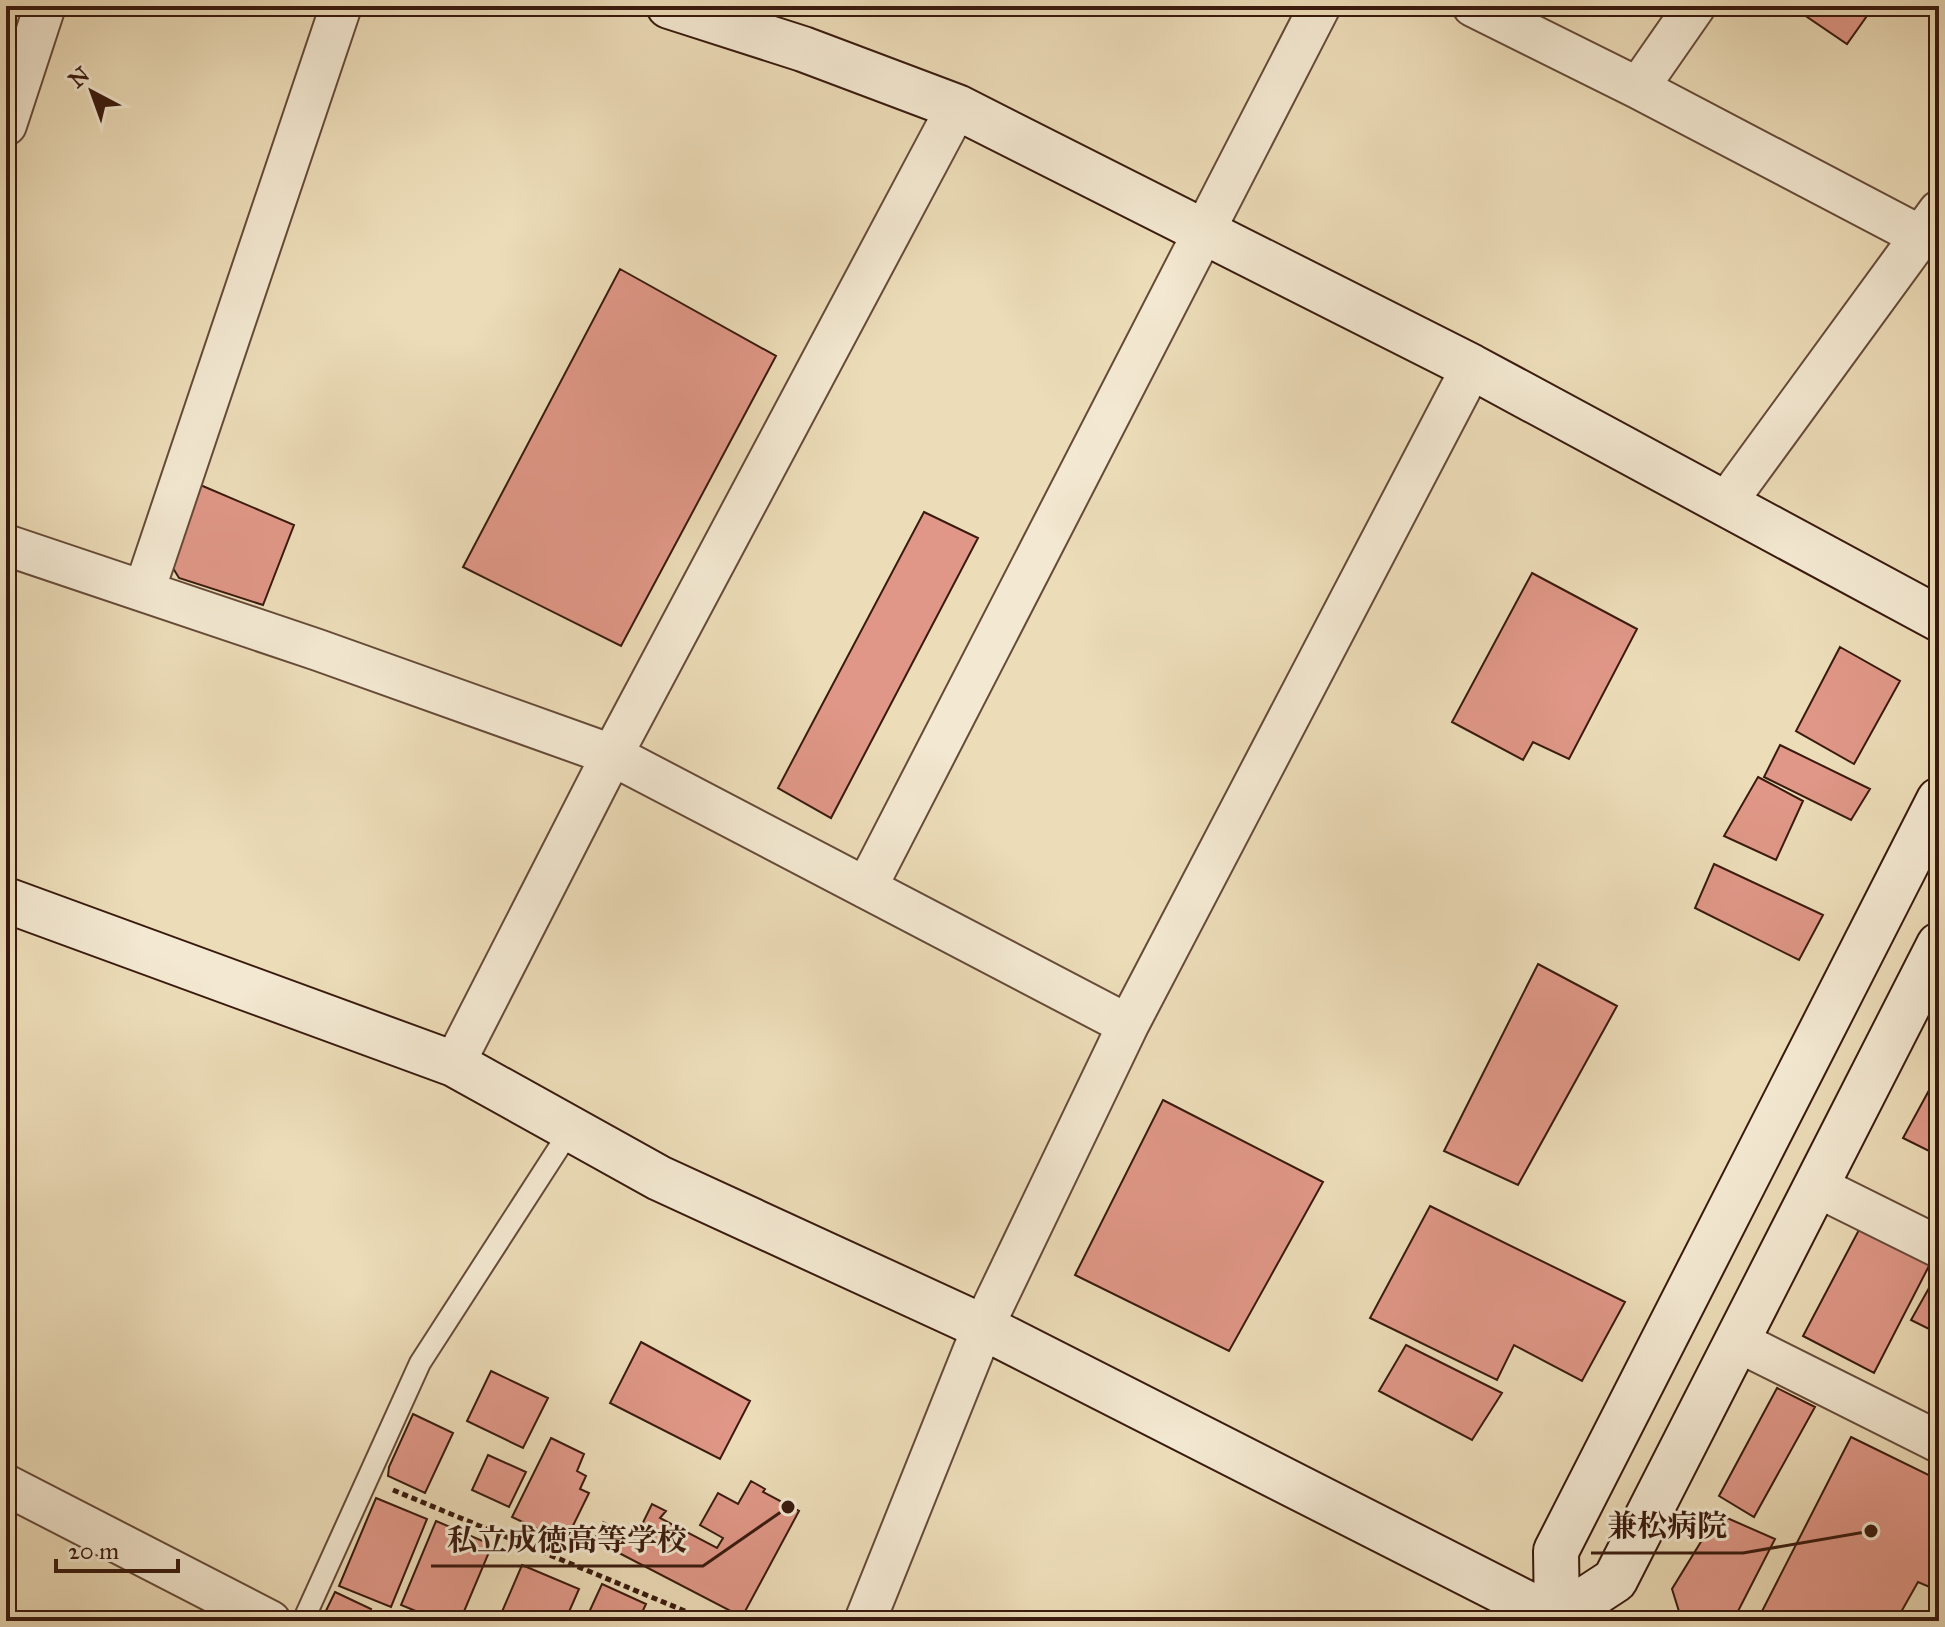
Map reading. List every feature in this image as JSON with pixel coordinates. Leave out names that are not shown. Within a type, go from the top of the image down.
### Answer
[{"type":"street","points":[[6,125],[45,6]]},
{"type":"street","points":[[144,591],[341,6]]},
{"type":"street","points":[[669,6],[803,49],[957,107],[1472,367],[1939,619]]},
{"type":"street","points":[[866,888],[1320,6]]},
{"type":"street","points":[[1473,6],[1638,88],[1930,224],[1725,504]]},
{"type":"street","points":[[1638,88],[1695,6]]},
{"type":"street","points":[[454,1064],[612,755],[957,107]]},
{"type":"street","points":[[865,1621],[983,1327],[1128,1025],[1472,367]]},
{"type":"street","points":[[6,545],[612,755],[1128,1025]]},
{"type":"street","points":[[1559,1620],[1556,1551],[1939,800]]},
{"type":"street","points":[[6,900],[454,1064],[659,1178],[983,1327],[1559,1620]]},
{"type":"street","points":[[1559,1620],[1615,1580],[1816,1186],[1928,992],[1939,945]]},
{"type":"street","points":[[1816,1186],[1939,1247]]},
{"type":"street","points":[[1737,1341],[1939,1442]]},
{"type":"street","points":[[6,1485],[270,1621]]},
{"type":"lane","points":[[303,1621],[420,1363],[571,1129]]},
{"type":"path","points":[[367,1479],[709,1621]]},
{"type":"building","points":[[1791,6],[1874,6],[1847,44]]},
{"type":"building","points":[[620,269],[776,356],[621,646],[463,567]]},
{"type":"building","points":[[198,484],[294,525],[263,605],[179,578],[168,560]]},
{"type":"building","points":[[924,512],[978,538],[831,818],[778,788]]},
{"type":"building","points":[[1532,573],[1637,629],[1569,759],[1533,742],[1523,760],[1452,722]]},
{"type":"building","points":[[1840,647],[1900,681],[1854,764],[1796,731]]},
{"type":"building","points":[[1780,745],[1870,789],[1851,820],[1764,777]]},
{"type":"building","points":[[1758,777],[1803,801],[1776,860],[1724,836]]},
{"type":"building","points":[[1714,864],[1823,915],[1799,960],[1695,908]]},
{"type":"building","points":[[1538,964],[1617,1006],[1518,1185],[1444,1151]]},
{"type":"building","points":[[1939,1072],[1939,1156],[1903,1138]]},
{"type":"building","points":[[1163,1100],[1323,1182],[1229,1351],[1075,1275]]},
{"type":"building","points":[[1430,1206],[1625,1302],[1582,1381],[1514,1345],[1497,1380],[1370,1318]]},
{"type":"building","points":[[1861,1226],[1931,1262],[1874,1373],[1803,1336]]},
{"type":"building","points":[[1939,1272],[1939,1334],[1911,1320]]},
{"type":"building","points":[[641,1342],[750,1401],[720,1459],[610,1403]]},
{"type":"building","points":[[1406,1345],[1502,1393],[1472,1440],[1379,1391]]},
{"type":"building","points":[[491,1371],[548,1398],[523,1448],[467,1421]]},
{"type":"building","points":[[1777,1388],[1815,1407],[1754,1517],[1719,1496]]},
{"type":"building","points":[[413,1414],[453,1433],[425,1493],[388,1476],[389,1467]]},
{"type":"building","points":[[1851,1437],[1939,1480],[1939,1591],[1918,1582],[1896,1621],[1757,1621]]},
{"type":"building","points":[[551,1438],[584,1454],[577,1471],[586,1476],[580,1489],[589,1493],[565,1542],[512,1517]]},
{"type":"building","points":[[488,1455],[526,1472],[509,1507],[472,1490]]},
{"type":"building","points":[[751,1481],[765,1489],[763,1492],[799,1511],[742,1617],[594,1540],[603,1522],[635,1539],[652,1504],[666,1511],[660,1518],[717,1548],[723,1538],[700,1525],[718,1493],[738,1504]]},
{"type":"building","points":[[376,1498],[427,1519],[391,1607],[339,1586]]},
{"type":"building","points":[[1718,1514],[1775,1539],[1733,1621],[1682,1621],[1672,1589]]},
{"type":"building","points":[[436,1521],[492,1545],[460,1621],[440,1621],[401,1605]]},
{"type":"building","points":[[522,1565],[579,1589],[565,1621],[498,1621]]},
{"type":"building","points":[[602,1584],[646,1604],[638,1621],[585,1621]]},
{"type":"building","points":[[335,1592],[371,1609],[365,1621],[321,1621]]},
{"type":"place","name":"私立成徳高等学校","points":[[788,1507]]},
{"type":"place","name":"兼松病院","points":[[1871,1531]]}]
